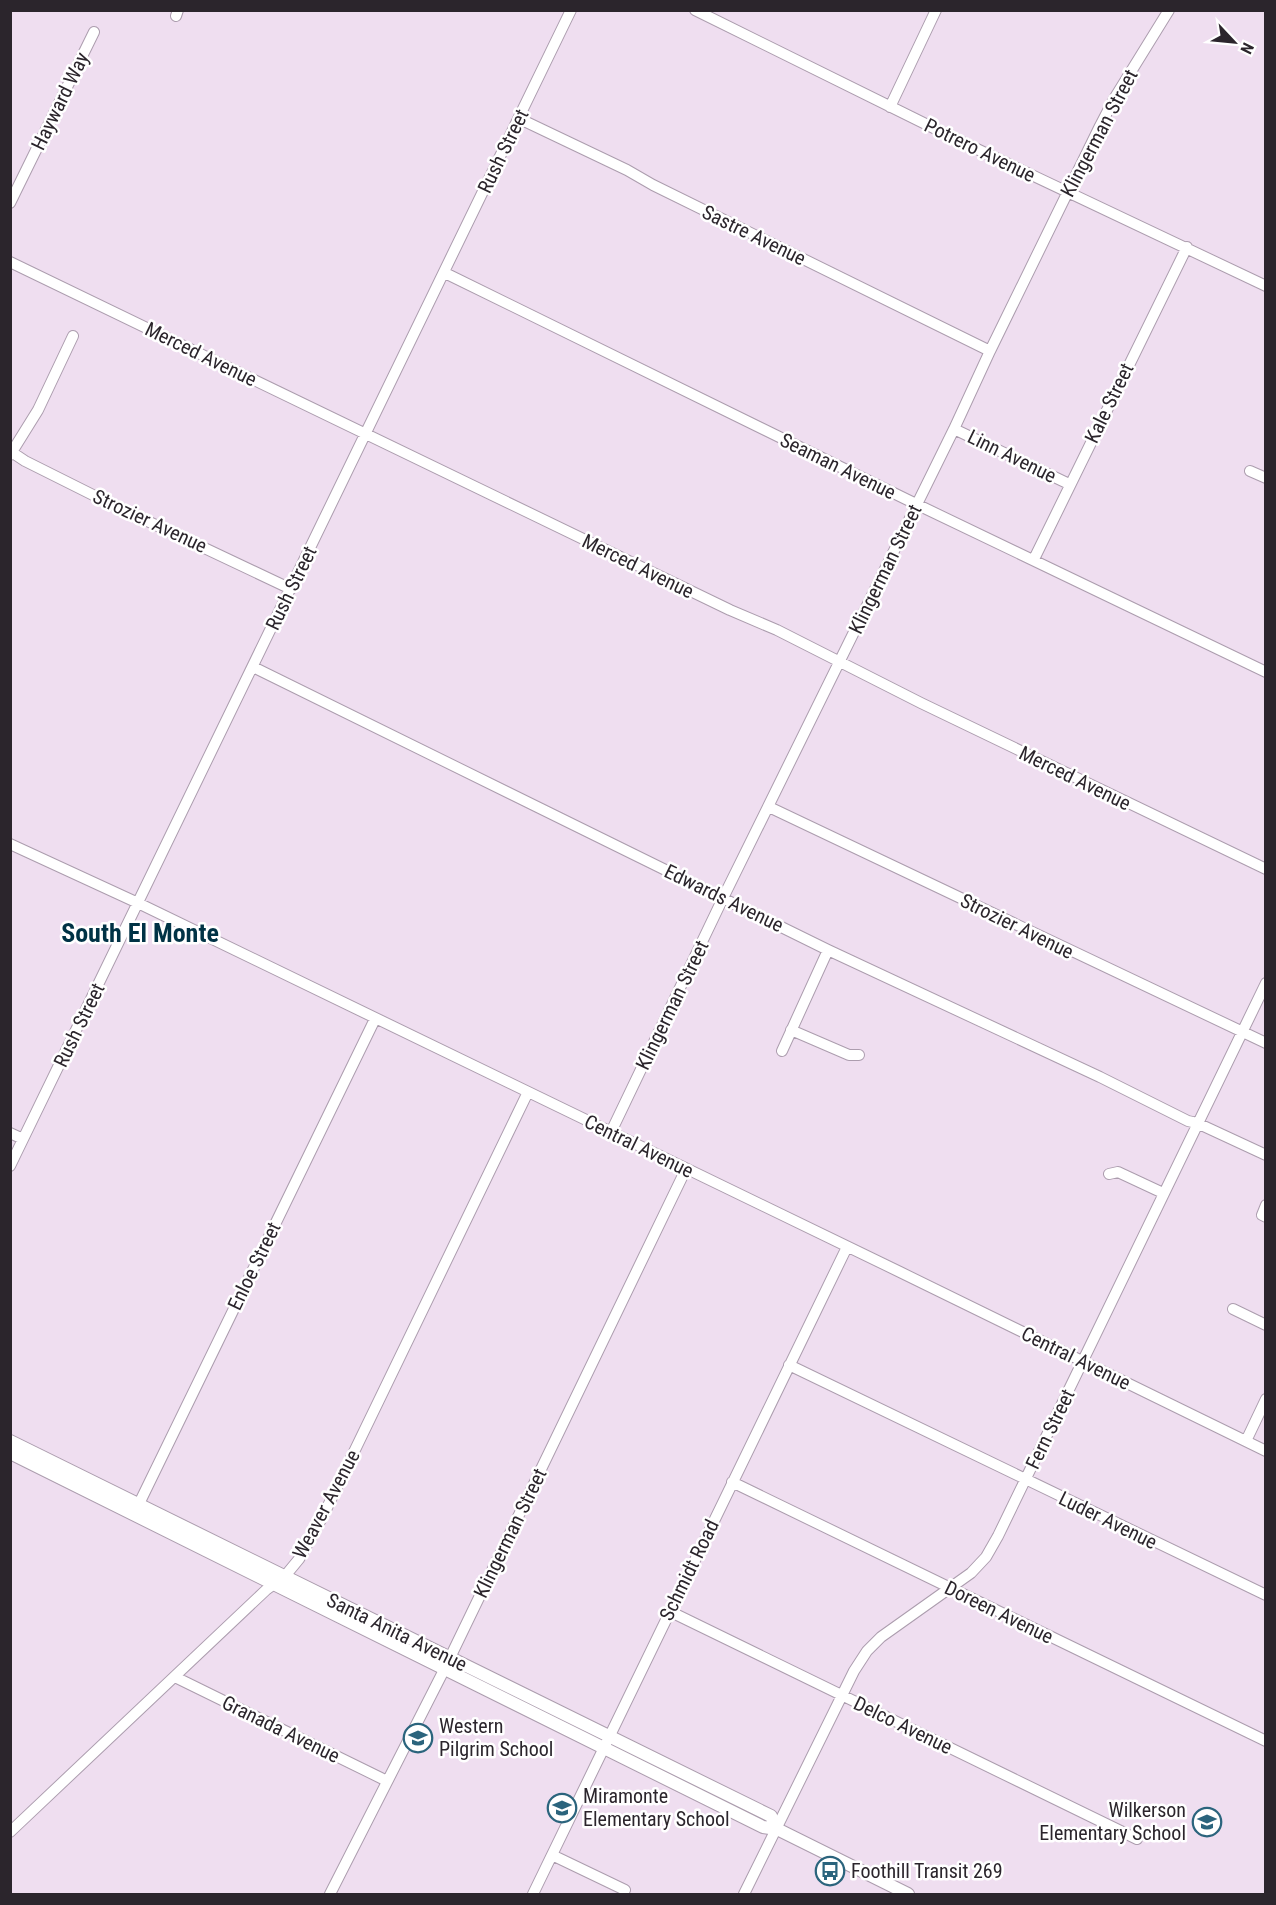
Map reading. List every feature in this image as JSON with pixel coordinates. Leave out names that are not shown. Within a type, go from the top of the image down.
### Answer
[{"type":"main road","name":"Santa Anita Avenue","points":[[10,1441],[274,1584],[447,1663],[606,1741],[771,1816],[777,1829],[908,1894]]},
{"type":"main road","name":"Santa Anita Avenue","points":[[10,1453],[285,1576],[447,1663]]},
{"type":"street","name":"Rush Street","points":[[10,1166],[572,10]]},
{"type":"street","name":"Potrero Avenue","points":[[695,10],[714,15],[890,107],[1266,286]]},
{"type":"street","points":[[890,107],[936,10]]},
{"type":"street","name":"Klingerman Street","points":[[611,1132],[1114,99],[1168,10]]},
{"type":"street","name":"Hayward Way","points":[[10,203],[94,32]]},
{"type":"street","name":"Sastre Avenue","points":[[520,119],[990,351]]},
{"type":"street","name":"Kale Street","points":[[1034,559],[1187,248]]},
{"type":"street","name":"Merced Avenue","points":[[10,262],[840,661],[929,707],[1266,869]]},
{"type":"street","name":"Seaman Avenue","points":[[445,273],[916,504],[1266,672]]},
{"type":"street","points":[[11,453],[38,410],[73,336]]},
{"type":"street","name":"Linn Avenue","points":[[954,429],[1069,484]]},
{"type":"street","name":"Strozier Avenue","points":[[11,453],[159,527],[291,589]]},
{"type":"street","points":[[1250,471],[1266,478]]},
{"type":"street","name":"Edwards Avenue","points":[[253,667],[828,950],[1100,1077],[1188,1121],[1266,1155]]},
{"type":"street","name":"Strozier Avenue","points":[[769,807],[1266,1044]]},
{"type":"street","name":"Central Avenue","points":[[10,844],[138,903],[1266,1451]]},
{"type":"street","points":[[782,1051],[828,950]]},
{"type":"street","name":"Fern Street","points":[[744,1894],[854,1671],[867,1651],[881,1636],[971,1573],[986,1557],[1026,1480],[1266,983]]},
{"type":"street","name":"Enloe Street","points":[[137,1509],[375,1019]]},
{"type":"street","points":[[791,1030],[849,1055],[859,1055]]},
{"type":"street","name":"Weaver Avenue","points":[[10,1832],[285,1576],[299,1559],[320,1522],[528,1092]]},
{"type":"street","points":[[10,1134],[23,1140]]},
{"type":"street","name":"Klingerman Street","points":[[330,1894],[447,1663],[686,1169]]},
{"type":"street","points":[[1109,1174],[1118,1172],[1163,1193]]},
{"type":"street","points":[[1266,1205],[1262,1215],[1266,1217]]},
{"type":"street","name":"Schmidt Road","points":[[533,1894],[847,1246]]},
{"type":"street","points":[[1233,1309],[1266,1325]]},
{"type":"street","name":"Luder Avenue","points":[[789,1365],[1266,1595]]},
{"type":"street","points":[[1245,1441],[1266,1399]]},
{"type":"street","name":"Doreen Avenue","points":[[732,1482],[1266,1741]]},
{"type":"street","name":"Delco Avenue","points":[[669,1611],[1137,1839]]},
{"type":"street","name":"Granada Avenue","points":[[175,1677],[387,1781]]},
{"type":"street","points":[[552,1856],[629,1892]]},
{"type":"place","name":"Western Pilgrim School","points":[[418,1738]]},
{"type":"place","name":"Miramonte Elementary School","points":[[562,1808]]},
{"type":"place","name":"Wilkerson Elementary School","points":[[1207,1822]]},
{"type":"place","name":"Foothill Transit 269","points":[[830,1871]]},
{"type":"district","name":"South El Monte","points":[[140,933]]}]
